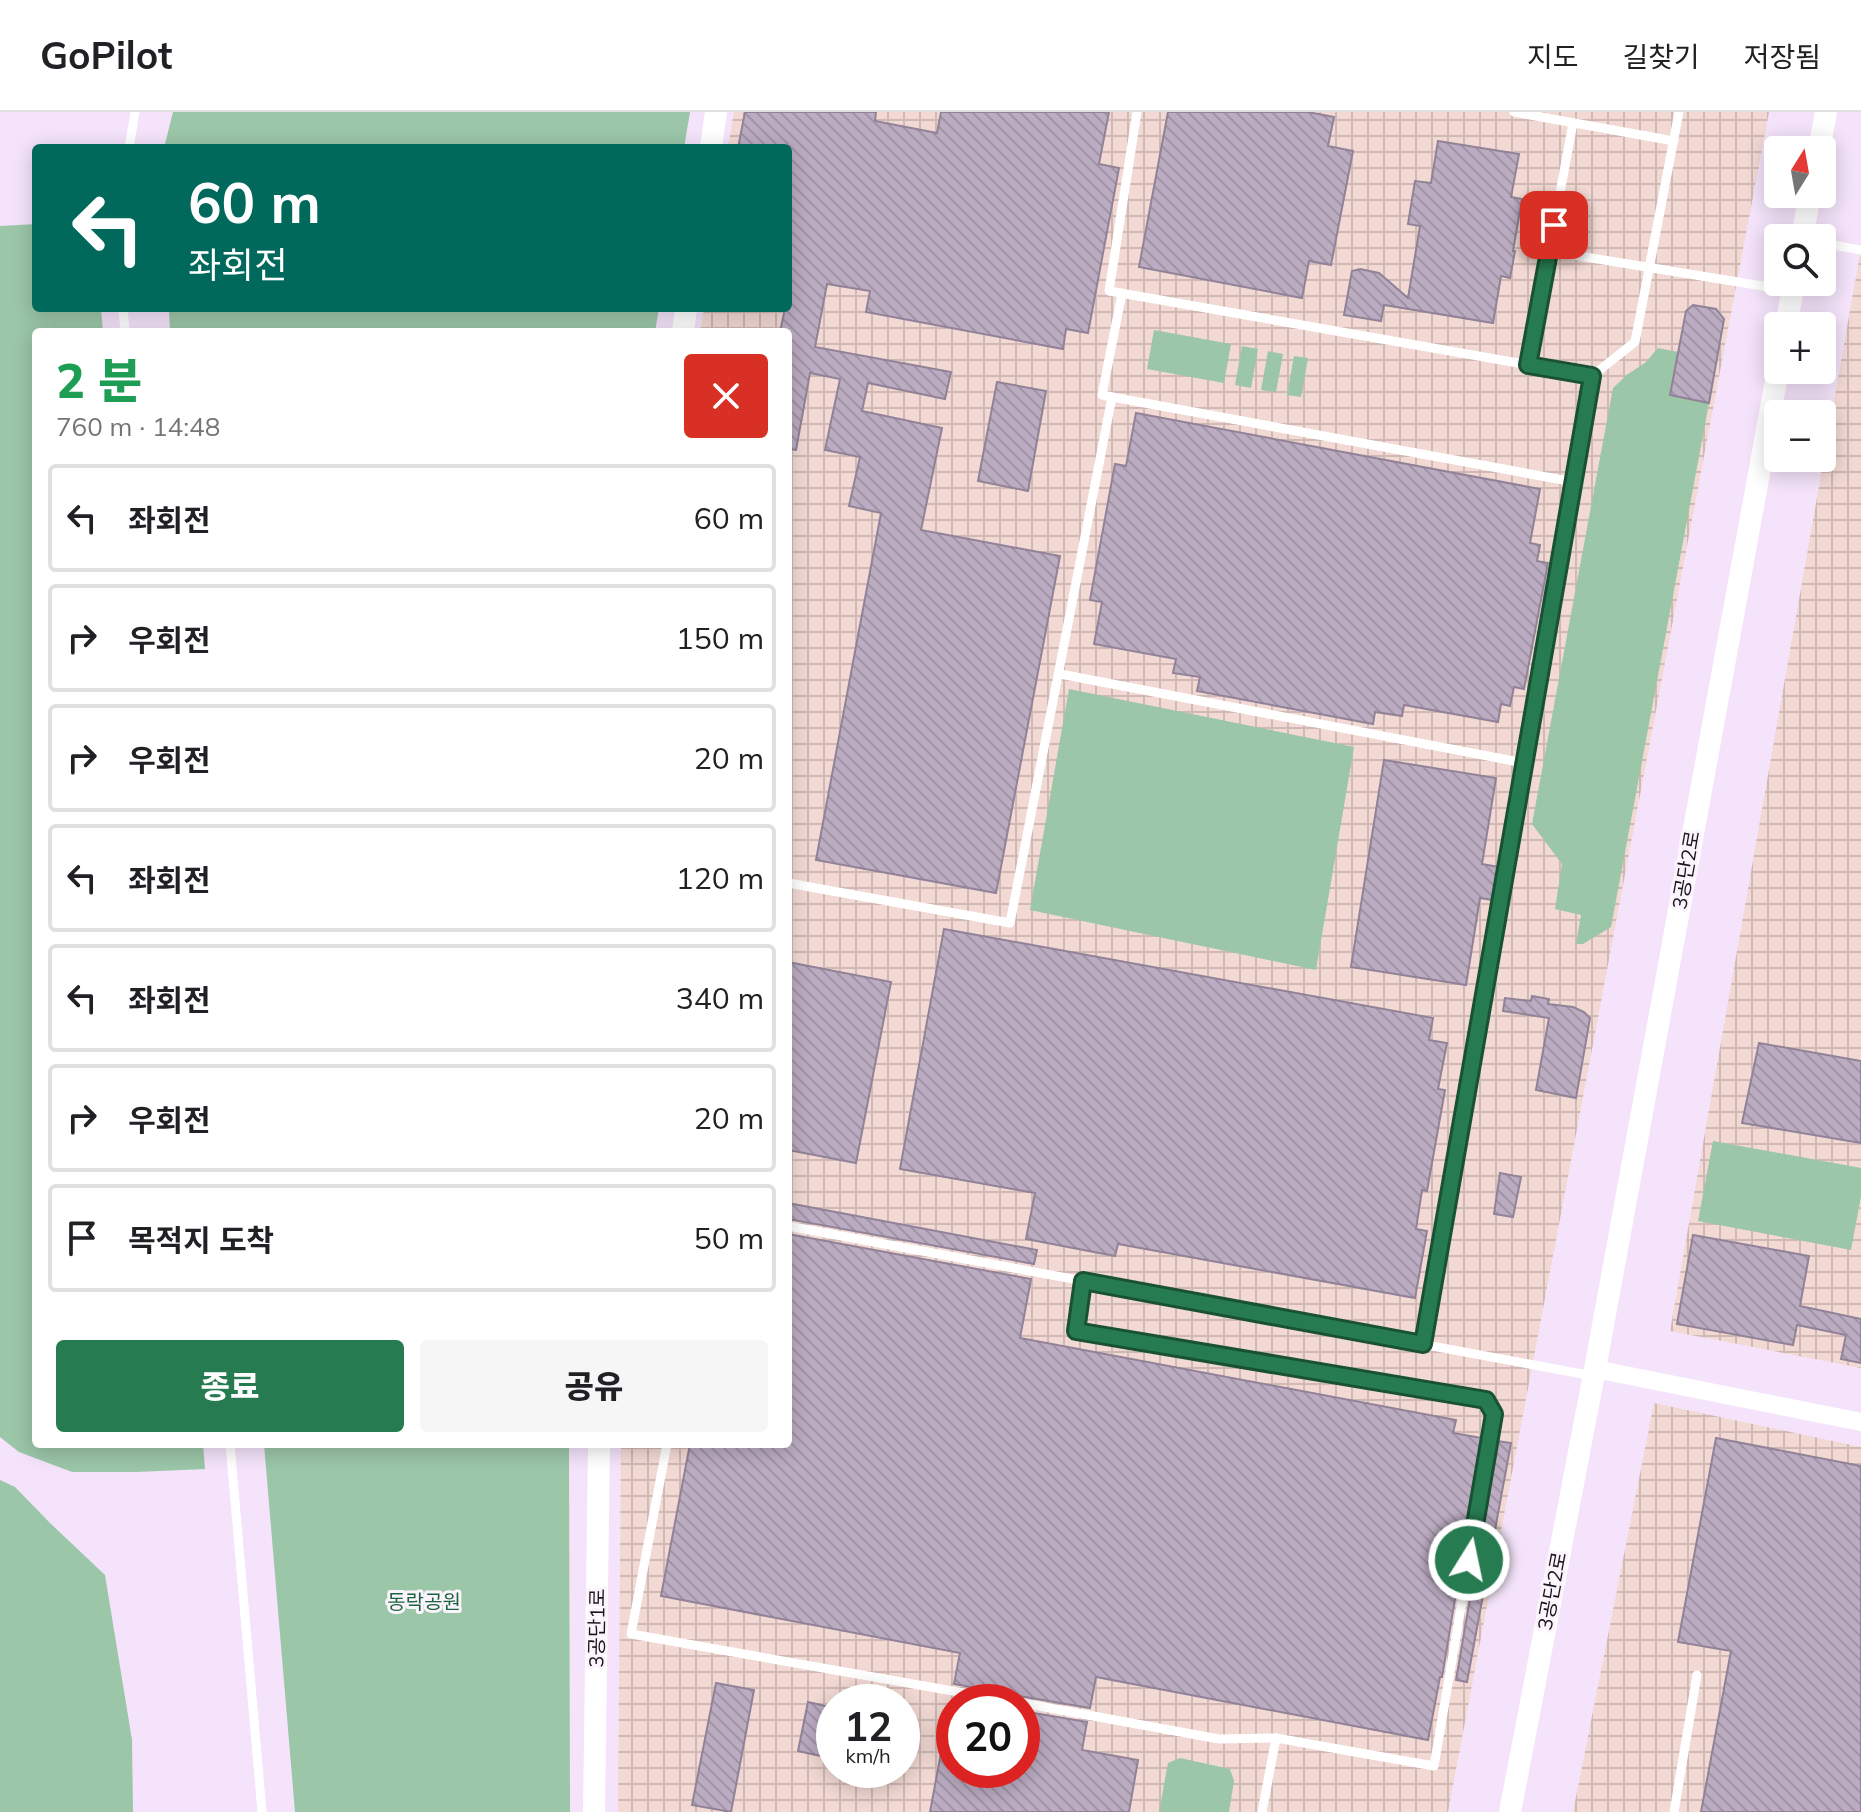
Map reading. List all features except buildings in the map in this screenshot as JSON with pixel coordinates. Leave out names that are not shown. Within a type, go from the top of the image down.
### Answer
[{"type":"street","points":[[712,144],[716,112]]},
{"type":"street","points":[[1822,136],[1826,112]]},
{"type":"street","name":"3공단2로","points":[[1510,1812],[1775,384]]},
{"type":"street","points":[[1594,1372],[1861,1422]]},
{"type":"street","name":"3공단1로","points":[[594,1812],[599,1448]]},
{"type":"lane","points":[[130,144],[135,112]]},
{"type":"lane","points":[[1137,112],[1109,291],[1592,376]]},
{"type":"lane","points":[[1514,112],[1674,141]]},
{"type":"lane","points":[[1423,1344],[1592,376],[1635,342],[1679,112]]},
{"type":"lane","points":[[1528,365],[1573,123]]},
{"type":"lane","points":[[1836,246],[1861,250]]},
{"type":"lane","points":[[1549,251],[1649,268],[1764,282]]},
{"type":"lane","points":[[1122,293],[1102,395],[1574,482]]},
{"type":"lane","points":[[792,884],[1010,923],[1112,397]]},
{"type":"lane","points":[[1060,674],[1524,763]]},
{"type":"lane","points":[[792,1227],[1423,1344],[1594,1372]]},
{"type":"lane","points":[[1040,1706],[1219,1739],[1276,1738],[1434,1766],[1494,1414],[1486,1400],[1076,1331],[1083,1281]]},
{"type":"lane","points":[[230,1448],[262,1812]]},
{"type":"lane","points":[[666,1448],[631,1634],[936,1688]]},
{"type":"lane","points":[[1674,1812],[1697,1675]]},
{"type":"lane","points":[[1262,1812],[1276,1738]]},
{"type":"shaded area","points":[[734,112],[1769,112],[1448,1812],[618,1812],[621,1448],[792,1448],[792,328],[701,328],[703,312],[792,312],[792,144],[729,144]]},
{"type":"shaded area","points":[[1861,248],[1861,1368],[1670,1331],[1821,472],[1836,472],[1834,400]]},
{"type":"shaded area","points":[[1654,1403],[1861,1447],[1861,1812],[1573,1812]]},
{"type":"green space","points":[[173,112],[690,112],[685,144],[165,144]]},
{"type":"green space","points":[[32,224],[32,312],[101,312],[103,328],[32,328],[32,1448],[203,1448],[205,1469],[72,1472],[19,1452],[0,1437],[0,226]]},
{"type":"green space","points":[[169,312],[658,312],[656,328],[170,328]]},
{"type":"green space","points":[[1154,330],[1231,344],[1224,383],[1147,369]]},
{"type":"green space","points":[[1242,346],[1258,349],[1251,388],[1235,385]]},
{"type":"green space","points":[[1658,348],[1678,352],[1670,395],[1709,403],[1611,927],[1583,944],[1576,944],[1581,915],[1555,909],[1562,864],[1532,824],[1613,388],[1645,363]]},
{"type":"green space","points":[[1268,351],[1283,354],[1276,392],[1261,390]]},
{"type":"green space","points":[[1294,356],[1308,358],[1301,397],[1287,395]]},
{"type":"green space","points":[[1069,689],[1354,747],[1316,970],[1030,910]]},
{"type":"green space","points":[[1713,1141],[1861,1168],[1861,1196],[1851,1250],[1698,1221]]},
{"type":"green space","name":"동락공원","points":[[264,1448],[569,1448],[570,1812],[295,1812]]},
{"type":"green space","points":[[0,1480],[15,1487],[105,1575],[132,1740],[133,1812],[0,1812]]},
{"type":"green space","points":[[1180,1758],[1230,1769],[1234,1781],[1229,1812],[1159,1812],[1168,1763]]},
{"type":"route","points":[[1469,1560],[1494,1414],[1486,1400],[1076,1331],[1083,1281],[1423,1344],[1592,376],[1528,365],[1554,225]]}]
